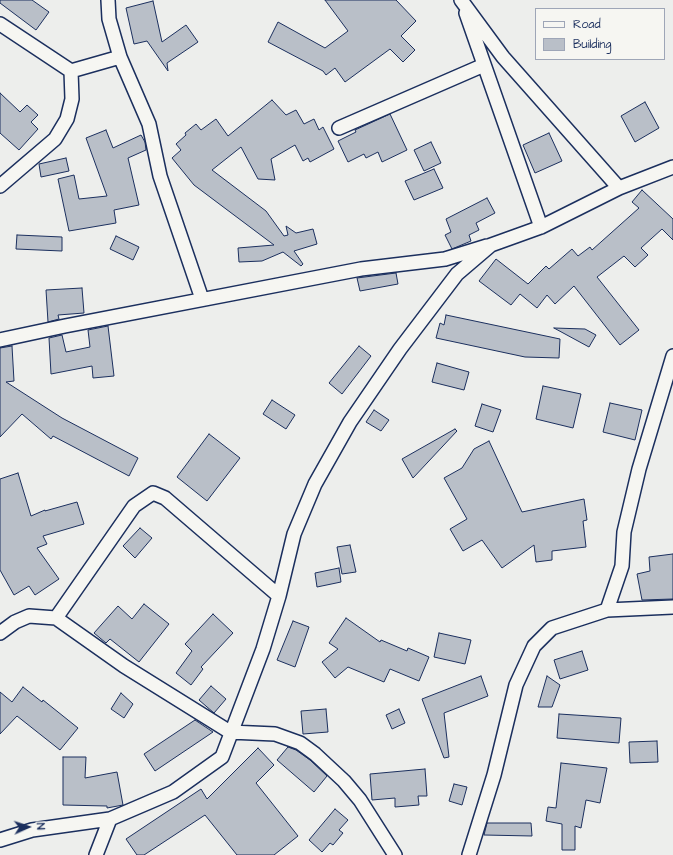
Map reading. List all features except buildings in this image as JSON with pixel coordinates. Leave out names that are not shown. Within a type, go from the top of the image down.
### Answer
[{"type":"street","points":[[108,0],[109,18],[120,57],[149,124],[160,176],[202,299]]},
{"type":"street","points":[[461,0],[541,227]]},
{"type":"street","points":[[461,0],[503,57],[618,188]]},
{"type":"street","points":[[0,24],[71,71],[120,57]]},
{"type":"street","points":[[339,128],[484,65]]},
{"type":"street","points":[[0,186],[55,139],[66,119],[72,99],[71,71]]},
{"type":"street","points":[[0,340],[202,299],[361,269],[445,259],[491,245],[541,227],[618,188],[673,167]]},
{"type":"street","points":[[0,840],[32,830],[110,819],[173,792],[222,756],[263,649],[279,596],[294,534],[315,484],[350,422],[400,349],[457,274],[491,245]]},
{"type":"street","points":[[607,610],[622,566],[624,532],[639,470],[673,356]]},
{"type":"street","points":[[56,618],[134,506],[153,493],[165,498],[279,596]]},
{"type":"street","points":[[469,854],[494,775],[516,685],[534,646],[552,628],[607,610],[673,607]]},
{"type":"street","points":[[0,633],[15,622],[29,616],[56,618],[124,666],[230,732],[276,734],[286,736],[300,743],[315,754],[344,781],[360,800],[395,855]]},
{"type":"street","points":[[97,855],[110,819]]}]
